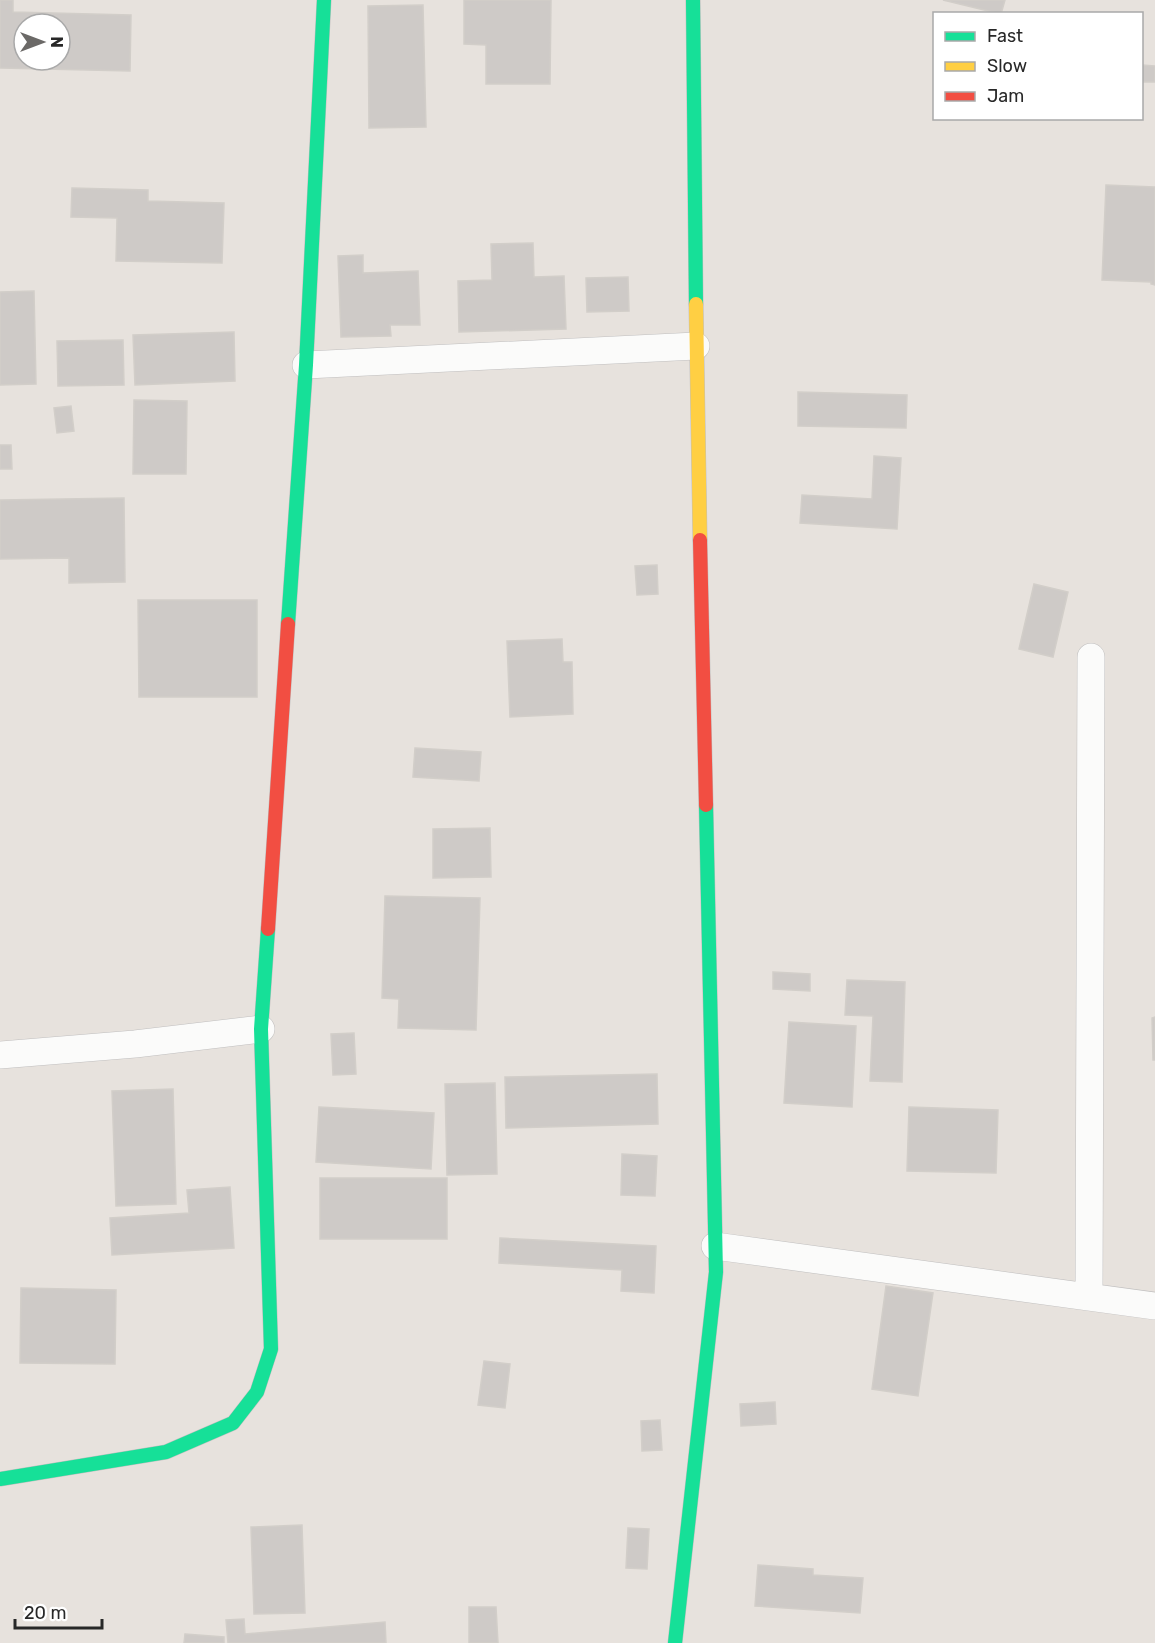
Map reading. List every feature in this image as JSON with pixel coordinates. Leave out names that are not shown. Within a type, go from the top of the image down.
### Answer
[{"type":"street","points":[[0,1479],[166,1452],[233,1423],[257,1392],[271,1348],[261,1029],[306,365],[324,0]]},
{"type":"street","points":[[675,1643],[716,1272],[696,346],[693,0]]},
{"type":"street","points":[[306,365],[696,346]]},
{"type":"street","points":[[1089,1297],[1091,657]]},
{"type":"street","points":[[0,1055],[135,1044],[261,1029]]},
{"type":"street","points":[[715,1246],[1155,1306]]},
{"type":"building","points":[[0,0],[13,0],[12,68],[0,68]]},
{"type":"building","points":[[464,0],[551,0],[550,84],[486,84],[486,45],[464,44]]},
{"type":"building","points":[[943,0],[1005,0],[1002,12]]},
{"type":"building","points":[[423,5],[426,127],[369,128],[368,6]]},
{"type":"building","points":[[72,14],[131,15],[130,71],[72,70]]},
{"type":"building","points":[[1143,65],[1155,66],[1155,82],[1143,82]]},
{"type":"building","points":[[1106,185],[1155,187],[1155,285],[1151,282],[1102,280]]},
{"type":"building","points":[[72,188],[148,190],[148,201],[224,203],[222,263],[116,261],[117,218],[71,217]]},
{"type":"building","points":[[533,243],[534,277],[564,276],[566,329],[459,332],[458,281],[492,280],[491,244]]},
{"type":"building","points":[[363,255],[363,273],[418,271],[420,325],[390,325],[391,336],[341,337],[338,256]]},
{"type":"building","points":[[628,277],[629,311],[587,312],[586,278]]},
{"type":"building","points":[[34,291],[36,384],[0,385],[0,292]]},
{"type":"building","points":[[234,332],[235,381],[135,385],[133,335]]},
{"type":"building","points":[[123,340],[124,385],[58,386],[57,341]]},
{"type":"building","points":[[798,392],[907,395],[906,428],[798,426]]},
{"type":"building","points":[[134,400],[187,401],[186,474],[133,474]]},
{"type":"building","points":[[71,406],[74,431],[57,433],[54,408]]},
{"type":"building","points":[[0,445],[11,445],[12,469],[0,469]]},
{"type":"building","points":[[874,456],[901,458],[897,529],[800,523],[802,495],[872,499]]},
{"type":"building","points":[[124,498],[125,582],[69,583],[69,558],[0,559],[0,500]]},
{"type":"building","points":[[657,565],[658,594],[637,595],[635,566]]},
{"type":"building","points":[[1034,584],[1068,592],[1053,657],[1019,649]]},
{"type":"building","points":[[138,600],[257,600],[257,697],[139,697]]},
{"type":"building","points":[[562,639],[563,662],[572,662],[573,714],[510,717],[507,641]]},
{"type":"building","points":[[415,748],[481,752],[479,781],[413,777]]},
{"type":"building","points":[[490,828],[491,877],[433,878],[433,829]]},
{"type":"building","points":[[385,896],[480,898],[476,1030],[398,1028],[399,999],[382,998]]},
{"type":"building","points":[[773,972],[810,974],[810,991],[773,989]]},
{"type":"building","points":[[847,980],[905,982],[902,1082],[870,1081],[873,1016],[845,1015]]},
{"type":"building","points":[[1155,1017],[1155,1060],[1153,1060],[1152,1018]]},
{"type":"building","points":[[789,1022],[856,1026],[852,1107],[784,1103]]},
{"type":"building","points":[[354,1033],[356,1074],[333,1075],[331,1034]]},
{"type":"building","points":[[657,1074],[658,1124],[506,1128],[505,1077]]},
{"type":"building","points":[[495,1083],[497,1174],[447,1175],[445,1084]]},
{"type":"building","points":[[173,1089],[176,1204],[116,1206],[112,1091]]},
{"type":"building","points":[[319,1107],[434,1113],[431,1169],[316,1162]]},
{"type":"building","points":[[909,1107],[998,1110],[996,1173],[907,1171]]},
{"type":"building","points":[[622,1154],[657,1156],[655,1196],[621,1195]]},
{"type":"building","points":[[320,1178],[447,1178],[447,1239],[320,1239]]},
{"type":"building","points":[[230,1187],[234,1248],[112,1255],[110,1218],[189,1213],[187,1190]]},
{"type":"building","points":[[500,1238],[656,1246],[654,1293],[621,1291],[622,1270],[499,1263]]},
{"type":"building","points":[[886,1286],[933,1293],[918,1396],[872,1389]]},
{"type":"building","points":[[21,1288],[116,1290],[115,1364],[20,1363]]},
{"type":"building","points":[[484,1361],[510,1364],[505,1408],[478,1405]]},
{"type":"building","points":[[775,1402],[776,1424],[741,1426],[740,1404]]},
{"type":"building","points":[[660,1420],[662,1450],[642,1451],[641,1421]]},
{"type":"building","points":[[302,1525],[305,1613],[254,1614],[251,1527]]},
{"type":"building","points":[[628,1528],[649,1529],[647,1569],[626,1568]]},
{"type":"building","points":[[758,1565],[813,1569],[813,1575],[863,1578],[860,1613],[755,1606]]},
{"type":"building","points":[[469,1607],[496,1607],[498,1643],[469,1643]]},
{"type":"building","points":[[244,1619],[245,1634],[385,1622],[386,1643],[228,1643],[226,1620]]},
{"type":"building","points":[[185,1634],[224,1637],[224,1643],[184,1643]]},
{"type":"traffic: fast","points":[[288,624],[306,365],[324,0]]},
{"type":"traffic: fast","points":[[693,0],[696,304]]},
{"type":"traffic: fast","points":[[675,1643],[716,1272],[706,805]]},
{"type":"traffic: fast","points":[[0,1479],[166,1452],[233,1423],[257,1392],[271,1349],[261,1029],[268,929]]},
{"type":"traffic: slow","points":[[696,304],[700,540]]},
{"type":"traffic: jam","points":[[700,540],[706,805]]},
{"type":"traffic: jam","points":[[268,929],[288,624]]}]
